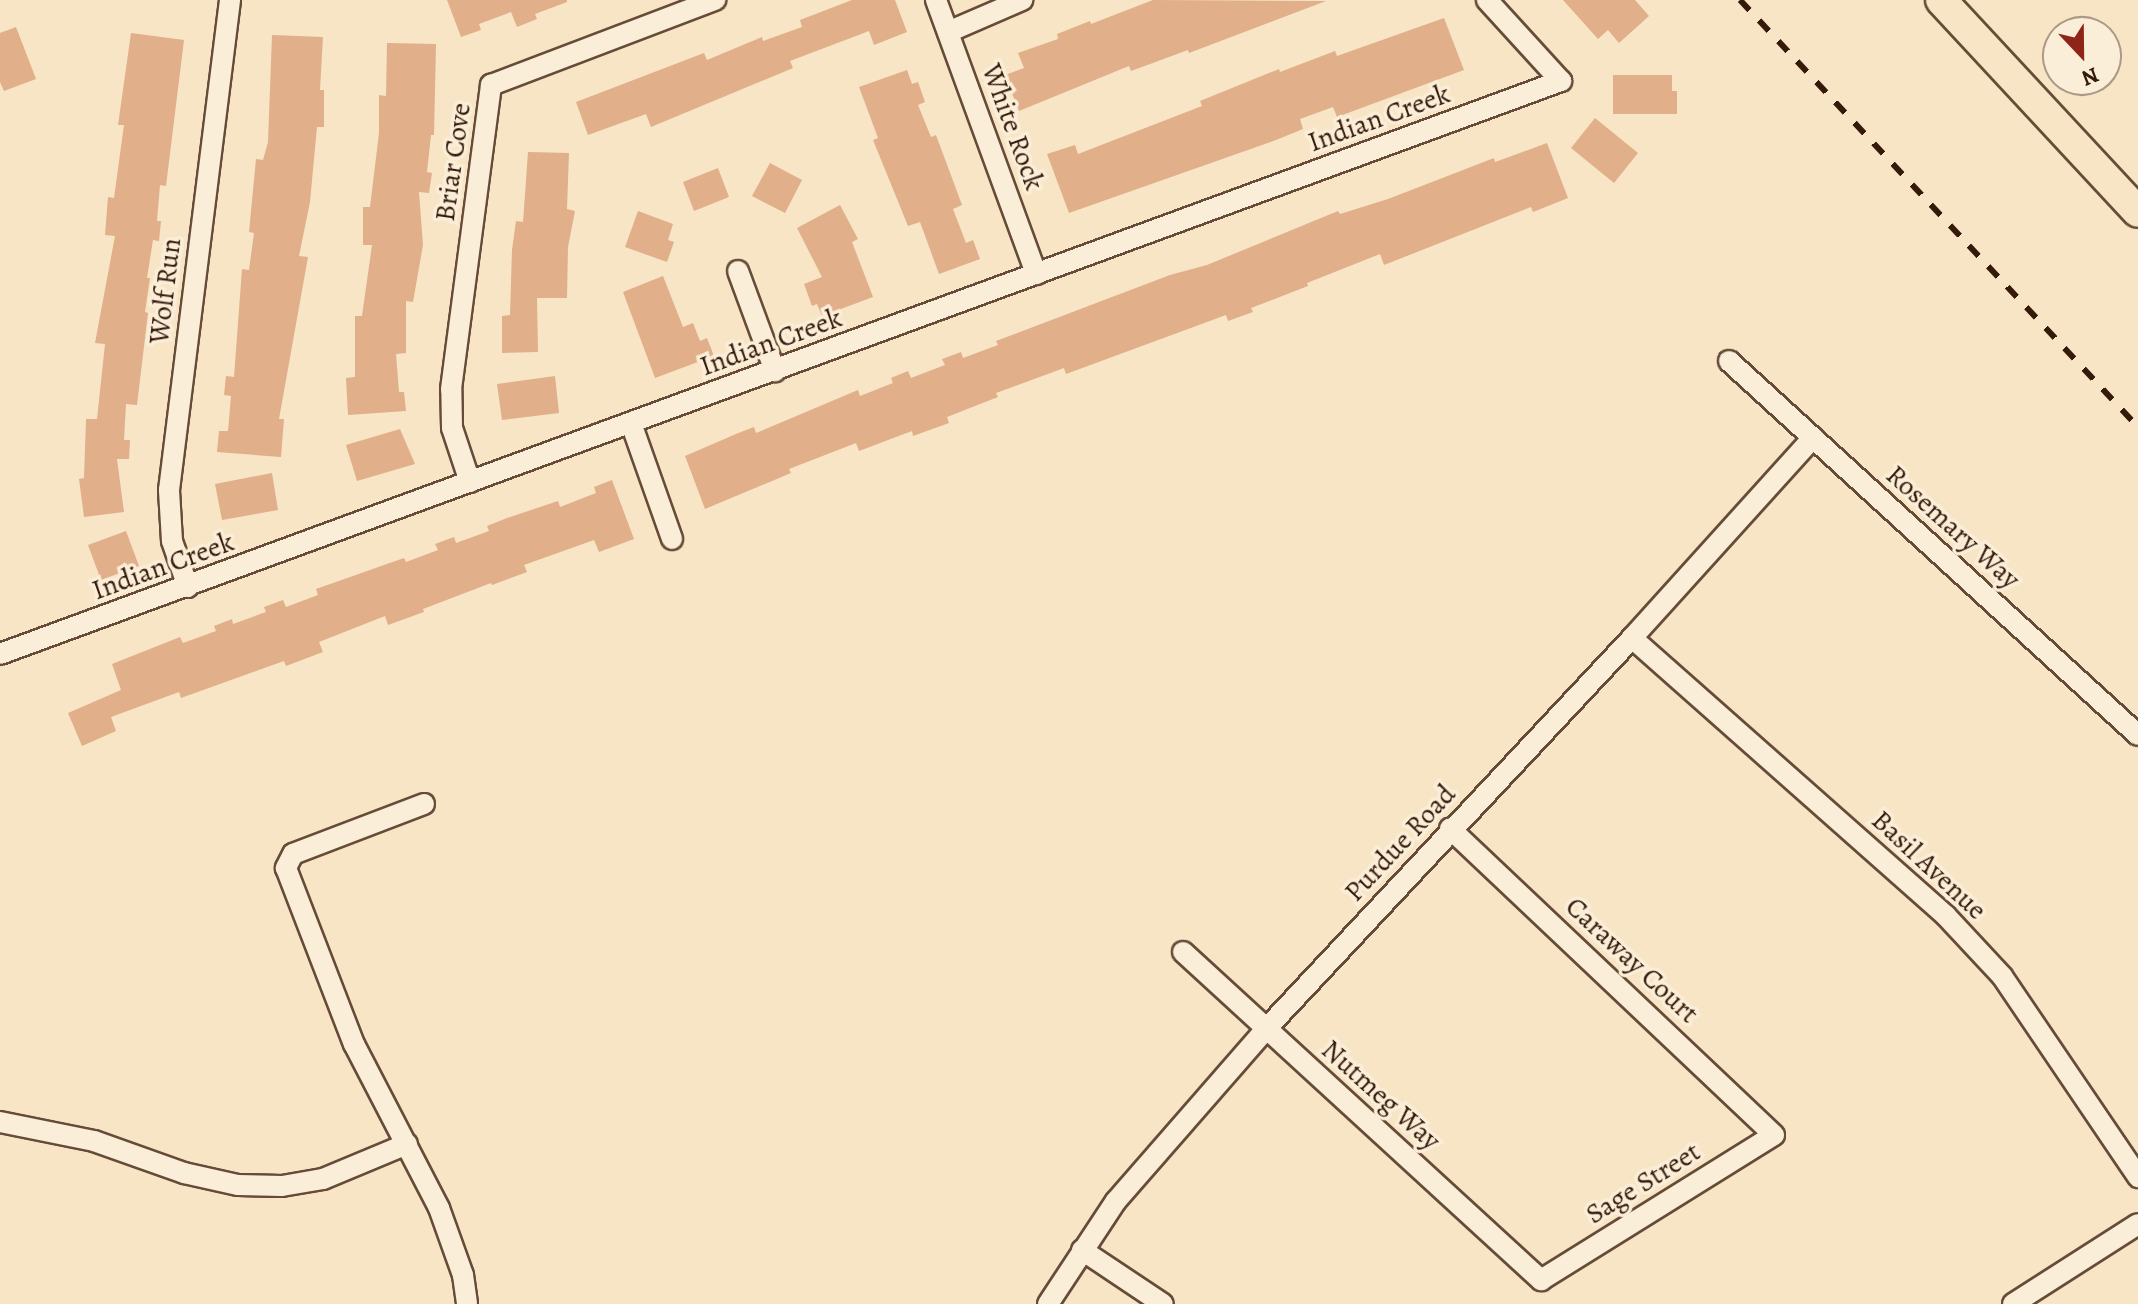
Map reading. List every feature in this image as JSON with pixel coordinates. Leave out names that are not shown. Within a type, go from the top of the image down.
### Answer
[{"type":"main road","points":[[1941,0],[2138,212]]},
{"type":"street","name":"Wolf Run","points":[[188,587],[172,541],[169,490],[230,0]]},
{"type":"street","name":"Briar Cove","points":[[470,482],[452,428],[451,389],[491,85],[715,0]]},
{"type":"street","name":"White Rock","points":[[936,0],[1036,274]]},
{"type":"street","points":[[948,32],[1022,0]]},
{"type":"street","name":"Indian Creek","points":[[0,654],[1561,81],[1487,0]]},
{"type":"street","points":[[738,271],[775,371]]},
{"type":"street","name":"Rosemary Way","points":[[1729,361],[2138,735]]},
{"type":"street","points":[[631,423],[672,539]]},
{"type":"street","name":"Purdue Road","points":[[1048,1304],[1116,1201],[1266,1029],[1632,638],[1813,438]]},
{"type":"street","name":"Basil Avenue","points":[[1632,638],[1956,926],[2002,976],[2138,1177]]},
{"type":"street","points":[[424,804],[293,854],[286,868],[354,1044],[439,1208],[463,1275],[467,1304]]},
{"type":"street","name":"Caraway Court","points":[[1450,829],[1659,1022],[1774,1135]]},
{"type":"street","name":"Nutmeg Way","points":[[1183,952],[1541,1280]]},
{"type":"street","points":[[0,1122],[94,1141],[184,1173],[238,1185],[282,1186],[323,1179],[407,1144]]},
{"type":"street","name":"Sage Street","points":[[1541,1280],[1774,1135]]},
{"type":"street","points":[[2013,1304],[2138,1224]]},
{"type":"street","points":[[1082,1250],[1163,1304]]},
{"type":"building","points":[[447,0],[567,2],[535,14],[537,19],[517,27],[511,12],[479,24],[481,30],[461,37]]},
{"type":"building","points":[[852,0],[895,0],[907,32],[874,45],[869,31],[790,61],[793,68],[651,127],[646,114],[588,135],[576,102],[704,53],[707,60],[762,37],[763,41],[802,27],[800,20]]},
{"type":"building","points":[[1153,0],[1326,1],[1189,53],[1188,50],[1131,71],[1129,66],[1019,111],[1005,75],[1024,68],[1018,53],[1058,39],[1057,34],[1090,21],[1091,24]]},
{"type":"building","points":[[1563,0],[1635,0],[1649,16],[1619,43],[1608,30],[1598,39]]},
{"type":"building","points":[[1444,18],[1464,70],[1337,117],[1333,107],[1300,119],[1303,129],[1276,140],[1069,213],[1047,154],[1075,145],[1078,154],[1202,106],[1200,101],[1279,69],[1280,72],[1335,51],[1337,56]]},
{"type":"building","points":[[16,27],[36,79],[4,91],[0,82],[0,33]]},
{"type":"building","points":[[131,33],[184,40],[166,186],[160,185],[159,241],[153,240],[147,278],[150,278],[145,312],[148,313],[137,405],[126,404],[124,440],[130,440],[129,459],[117,459],[124,512],[84,517],[79,479],[84,478],[86,419],[97,419],[105,344],[95,343],[115,236],[105,235],[108,197],[114,198],[124,125],[118,125]]},
{"type":"building","points":[[272,35],[323,37],[320,90],[324,90],[324,127],[317,127],[310,202],[299,256],[308,257],[279,419],[284,419],[281,457],[217,452],[219,431],[228,431],[231,396],[224,395],[226,376],[234,377],[242,269],[249,270],[254,233],[249,232],[256,159],[263,160],[268,142]]},
{"type":"building","points":[[387,43],[436,44],[434,135],[431,135],[427,172],[432,173],[429,193],[419,192],[423,245],[413,302],[406,301],[406,353],[396,354],[399,392],[404,392],[406,411],[348,415],[346,378],[355,377],[355,316],[362,316],[372,245],[363,245],[363,207],[370,207],[379,133],[379,95],[386,96]]},
{"type":"building","points":[[907,70],[912,84],[918,82],[925,102],[918,105],[931,137],[936,135],[962,205],[953,209],[966,243],[973,240],[980,259],[939,274],[920,222],[908,226],[873,140],[878,138],[859,87]]},
{"type":"building","points":[[1613,75],[1672,75],[1672,91],[1677,91],[1677,114],[1613,114]]},
{"type":"building","points":[[1595,118],[1638,153],[1614,183],[1571,148]]},
{"type":"building","points":[[1547,143],[1568,198],[1533,212],[1531,207],[1384,265],[1380,254],[1251,308],[1253,312],[1228,321],[1226,315],[1066,374],[1064,368],[996,393],[998,397],[947,417],[949,423],[913,436],[912,431],[859,451],[856,443],[789,469],[791,473],[705,509],[685,456],[754,427],[756,433],[858,390],[860,396],[893,383],[891,378],[908,371],[911,378],[945,365],[942,359],[961,352],[963,358],[998,345],[996,341],[1170,275],[1207,265],[1338,211],[1340,214],[1388,199],[1494,158],[1495,162]]},
{"type":"building","points":[[528,152],[569,153],[567,209],[575,211],[568,247],[567,298],[537,298],[538,352],[502,353],[502,316],[510,315],[512,250],[516,221],[523,222]]},
{"type":"building","points":[[770,163],[802,180],[785,213],[752,196]]},
{"type":"building","points":[[718,168],[729,197],[694,211],[683,182]]},
{"type":"building","points":[[840,205],[858,239],[852,242],[873,297],[822,316],[817,304],[812,306],[804,284],[822,277],[797,228]]},
{"type":"building","points":[[638,211],[673,224],[668,240],[674,242],[667,262],[625,247]]},
{"type":"building","points":[[663,276],[683,327],[693,323],[700,341],[707,338],[714,356],[655,378],[623,292]]},
{"type":"building","points":[[555,376],[559,413],[502,420],[497,384]]},
{"type":"building","points":[[400,429],[415,464],[357,481],[346,445]]},
{"type":"building","points":[[272,473],[278,510],[222,520],[215,484]]},
{"type":"building","points":[[612,480],[634,539],[599,552],[594,540],[524,565],[527,572],[423,609],[424,612],[388,625],[385,616],[319,642],[323,652],[286,666],[284,661],[181,698],[179,692],[111,717],[116,731],[82,746],[68,713],[121,690],[112,664],[180,637],[183,643],[216,631],[214,626],[232,619],[233,624],[266,612],[264,607],[283,600],[286,607],[318,595],[316,589],[404,558],[406,562],[438,550],[435,544],[454,537],[456,543],[489,531],[487,526],[507,518],[558,501],[560,507],[596,493],[594,487]]},
{"type":"building","points":[[126,531],[139,566],[101,580],[88,545]]},
{"type":"railway","points":[[1740,0],[2138,427]]}]
